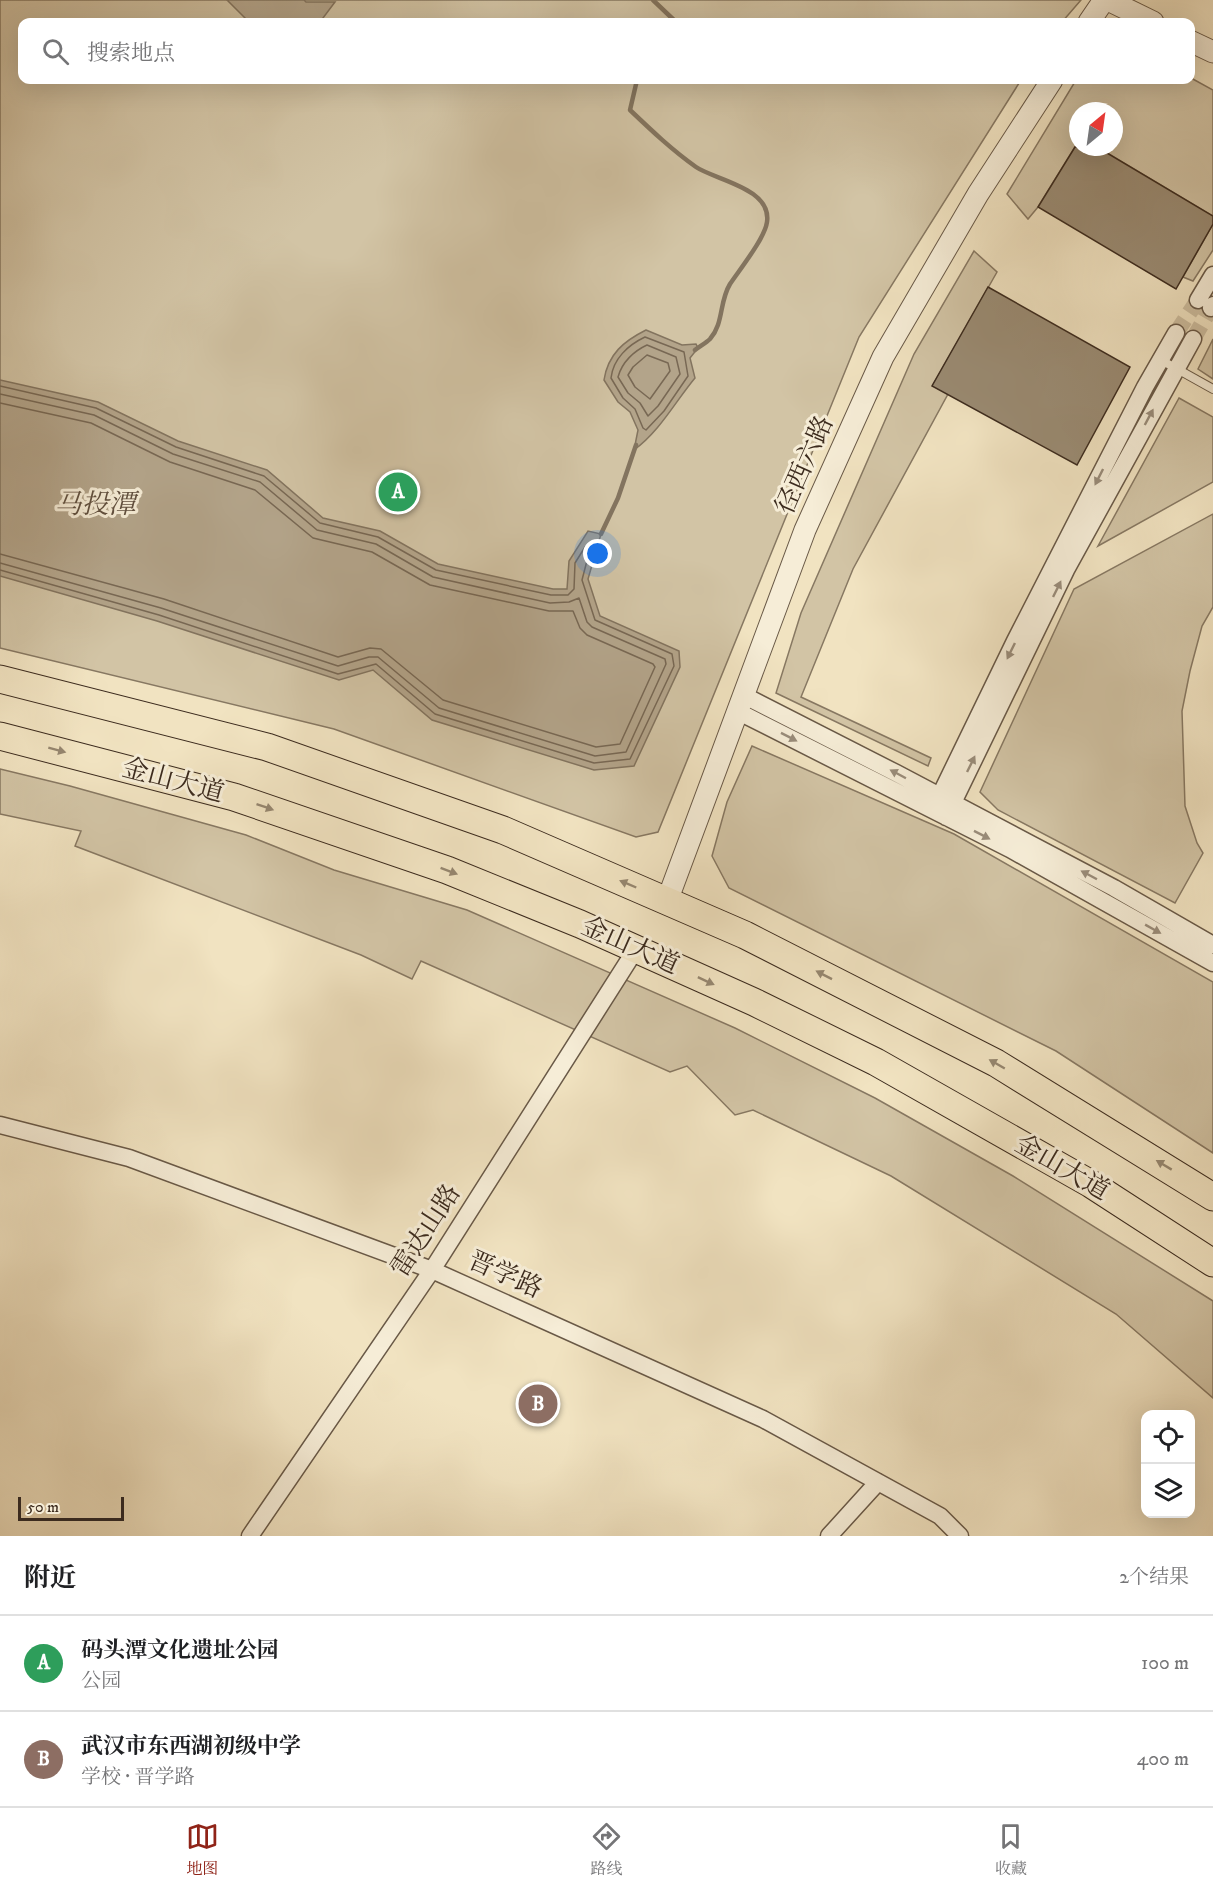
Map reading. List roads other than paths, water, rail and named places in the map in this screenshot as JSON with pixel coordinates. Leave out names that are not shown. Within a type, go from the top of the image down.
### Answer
[{"type":"main road","points":[[0,679],[267,747],[503,830],[745,935],[996,1063],[1213,1197]]},
{"type":"main road","name":"金山大道","points":[[0,736],[234,797],[447,870],[636,949],[754,1002],[876,1062],[1091,1184],[1213,1263]]},
{"type":"street","points":[[1092,18],[1106,0],[1144,18]]},
{"type":"street","points":[[1195,43],[1213,52]]},
{"type":"street","name":"径西六路","points":[[667,901],[805,530],[883,357],[978,194],[1049,84]]},
{"type":"street","points":[[1207,304],[1213,275]]},
{"type":"street","points":[[942,806],[1145,387],[1176,333]]},
{"type":"street","points":[[942,806],[1066,570],[1193,339]]},
{"type":"street","points":[[740,703],[942,806],[1114,888],[1213,945]]},
{"type":"street","points":[[942,806],[1010,849],[1213,963]]},
{"type":"street","name":"雷达山路","points":[[250,1536],[432,1270],[636,949]]},
{"type":"street","name":"晋学路","points":[[0,1125],[129,1158],[432,1270],[763,1419],[940,1516],[960,1536]]},
{"type":"street","points":[[829,1536],[878,1482]]},
{"type":"lane","points":[[1161,360],[1213,389]]},
{"type":"water","points":[[227,0],[335,2],[323,18],[245,18]]},
{"type":"water","points":[[646,330],[682,345],[696,344],[698,348],[690,358],[695,378],[659,425],[634,450],[638,430],[630,412],[618,402],[604,380],[609,363],[618,349]]},
{"type":"water","name":"马投潭","points":[[0,380],[98,402],[178,441],[267,470],[323,518],[380,531],[438,564],[553,589],[567,589],[569,561],[588,531],[601,534],[588,579],[600,616],[679,651],[680,667],[634,766],[594,770],[432,720],[373,670],[339,680],[157,621],[0,576]]},
{"type":"waterway","points":[[653,0],[672,18]]},
{"type":"waterway","points":[[636,84],[630,110],[696,167],[752,193],[761,201],[766,210],[765,229],[757,245],[730,284],[714,333],[695,350]]},
{"type":"waterway","points":[[601,534],[618,498],[636,445]]},
{"type":"tunnel","points":[[1176,333],[1198,300]]},
{"type":"tunnel","points":[[1193,339],[1211,308]]},
{"type":"place","name":"码头潭文化遗址公园","points":[[398,492]]},
{"type":"place","name":"武汉市东西湖初级中学","points":[[538,1404]]}]
